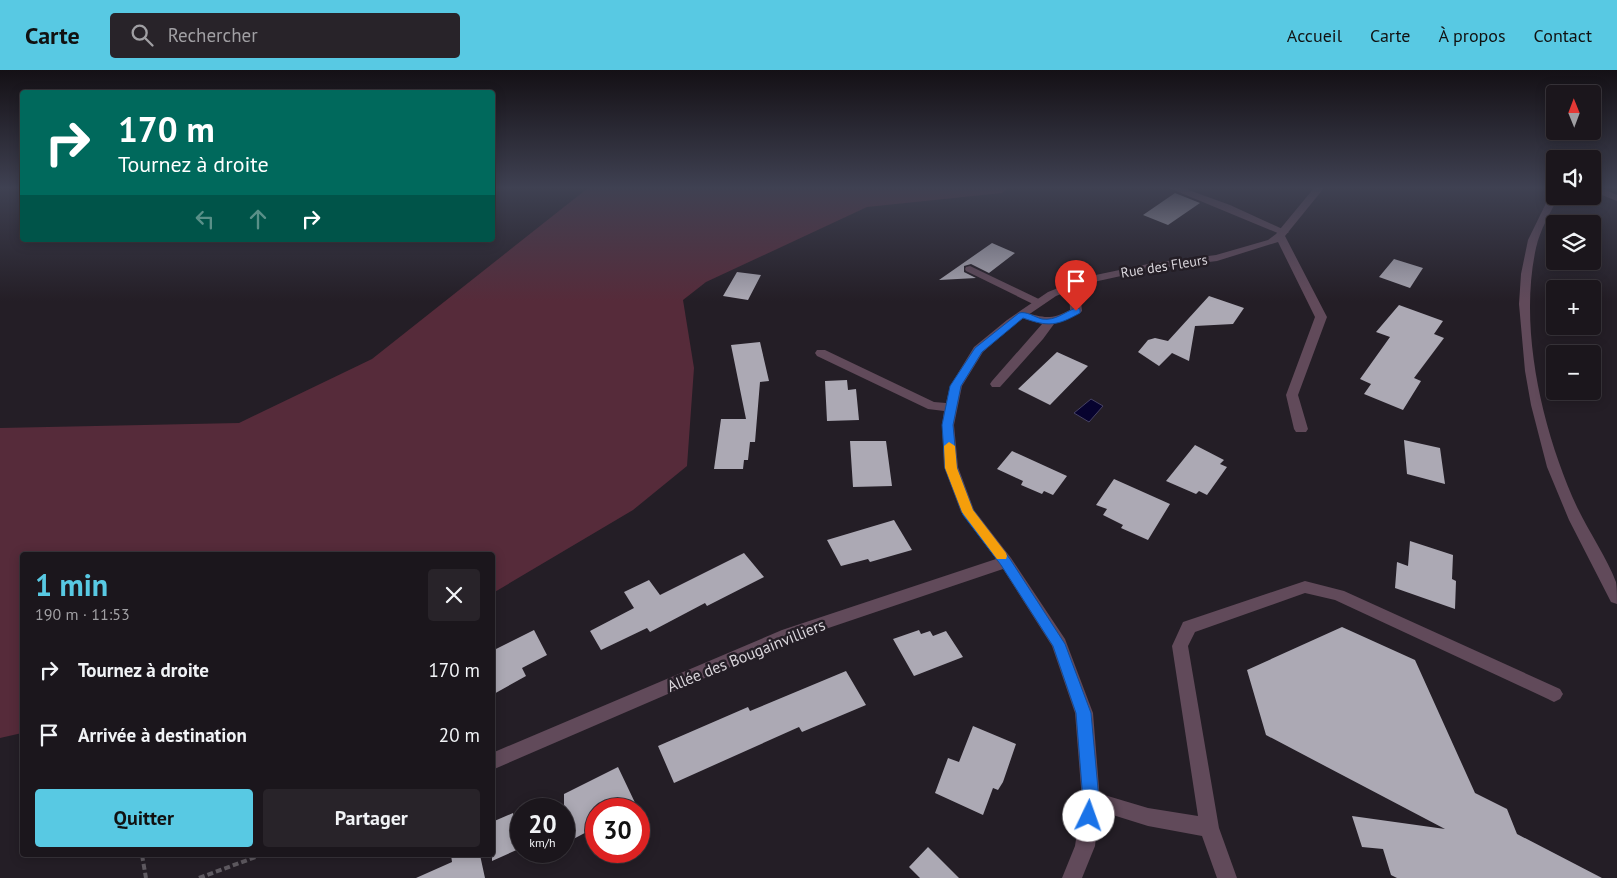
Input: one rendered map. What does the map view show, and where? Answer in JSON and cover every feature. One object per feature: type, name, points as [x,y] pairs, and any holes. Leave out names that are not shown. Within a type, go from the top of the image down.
[{"type":"street","points":[[1265,226],[1282,234],[1321,318],[1292,395],[1302,429]]},
{"type":"street","name":"Rue des Fleurs","points":[[1072,878],[1085,846],[1091,800],[1084,713],[1059,644],[1006,562],[968,512],[951,468],[948,425],[956,386],[978,350],[1022,314],[1052,294],[1086,280],[1153,266],[1217,258],[1272,242],[1289,226]]},
{"type":"street","points":[[1541,226],[1531,246],[1526,278],[1524,311],[1534,394],[1563,492],[1617,598]]},
{"type":"street","points":[[970,269],[1039,303]]},
{"type":"street","points":[[1022,314],[1042,322],[1050,322],[1057,321],[1076,311],[1074,285]]},
{"type":"street","points":[[996,384],[1039,337],[1050,322]]},
{"type":"street","points":[[821,353],[932,406],[951,408]]},
{"type":"street","name":"Allée des Bougainvilliers","points":[[495,761],[788,635],[1006,562]]},
{"type":"street","points":[[1227,878],[1210,828],[1180,646],[1189,628],[1212,618],[1305,588],[1338,595],[1554,694]]},
{"type":"street","points":[[1091,800],[1148,817],[1210,828]]},
{"type":"path","points":[[142,857],[146,878]]},
{"type":"path","points":[[199,878],[256,857]]},
{"type":"shaded area","points":[[540,226],[827,226],[706,282],[683,300],[694,368],[687,466],[633,510],[495,592],[495,552],[20,552],[20,733],[0,738],[0,428],[239,423],[372,359]]},
{"type":"shaded area","points":[[1091,399],[1103,406],[1089,422],[1074,413]]},
{"type":"building","points":[[992,243],[1015,253],[989,273],[971,264],[964,266],[964,272],[976,278],[939,280]]},
{"type":"building","points":[[1394,259],[1423,268],[1410,288],[1379,277]]},
{"type":"building","points":[[737,272],[761,275],[748,300],[723,296]]},
{"type":"building","points":[[1209,296],[1244,308],[1233,324],[1195,326],[1189,361],[1172,353],[1159,366],[1138,352],[1148,340],[1155,338],[1168,341]]},
{"type":"building","points":[[1399,305],[1443,321],[1434,334],[1444,338],[1414,378],[1421,381],[1403,410],[1364,394],[1371,384],[1360,379],[1390,337],[1376,332]]},
{"type":"building","points":[[760,342],[769,381],[760,382],[755,442],[750,442],[748,460],[744,460],[743,469],[714,469],[721,419],[746,419],[731,345]]},
{"type":"building","points":[[1057,352],[1088,366],[1050,405],[1018,389]]},
{"type":"building","points":[[847,380],[848,390],[856,389],[859,420],[827,421],[825,381]]},
{"type":"building","points":[[1404,440],[1440,448],[1445,484],[1407,474]]},
{"type":"building","points":[[850,441],[886,441],[892,486],[853,487]]},
{"type":"building","points":[[1195,445],[1224,460],[1220,464],[1227,467],[1207,495],[1199,491],[1196,494],[1166,481]]},
{"type":"building","points":[[1012,451],[1067,476],[1053,495],[1044,491],[1042,494],[1021,485],[1023,481],[997,469]]},
{"type":"building","points":[[1114,479],[1170,504],[1148,540],[1121,528],[1123,525],[1103,515],[1107,509],[1096,505]]},
{"type":"building","points":[[894,520],[912,550],[870,562],[868,559],[841,566],[827,540]]},
{"type":"building","points":[[1410,541],[1453,555],[1452,579],[1456,581],[1455,609],[1395,588],[1397,562],[1408,566]]},
{"type":"building","points":[[744,553],[764,577],[707,606],[705,603],[650,632],[647,628],[601,650],[590,631],[634,608],[624,592],[649,580],[660,595]]},
{"type":"building","points":[[1342,627],[1415,660],[1475,793],[1507,809],[1517,834],[1602,878],[1397,878],[1391,875],[1383,849],[1362,847],[1352,816],[1445,829],[1266,735],[1247,670]]},
{"type":"building","points":[[534,630],[547,655],[522,668],[526,676],[495,693],[495,650]]},
{"type":"building","points":[[919,630],[921,634],[930,631],[933,636],[946,631],[963,657],[914,676],[893,639]]},
{"type":"building","points":[[846,671],[866,705],[802,732],[799,727],[674,783],[658,746],[748,707],[750,711]]},
{"type":"building","points":[[973,726],[1016,744],[1003,782],[998,790],[993,788],[983,815],[935,793],[948,758],[959,762]]},
{"type":"building","points":[[618,767],[633,798],[585,798],[585,833],[575,838],[575,798],[564,798],[564,794]]},
{"type":"building","points":[[510,814],[510,853],[492,861],[492,857],[495,857],[495,821]]},
{"type":"building","points":[[928,847],[959,878],[920,878],[909,867]]},
{"type":"building","points":[[451,857],[480,857],[485,878],[416,878],[452,862]]},
{"type":"slow traffic","points":[[949,446],[951,468],[968,512],[1001,556]]},
{"type":"route","points":[[1076,311],[1057,321],[1042,322],[1022,314],[978,350],[956,386],[948,425],[951,468],[968,512],[1006,562],[1059,644],[1084,713],[1091,800],[1089,816]]}]
